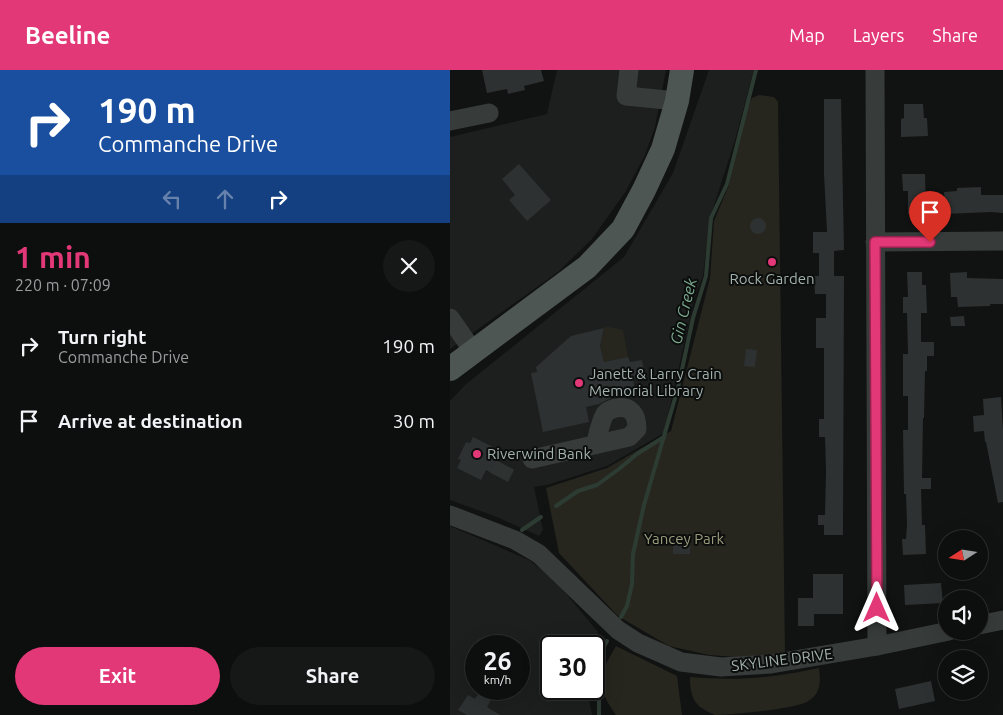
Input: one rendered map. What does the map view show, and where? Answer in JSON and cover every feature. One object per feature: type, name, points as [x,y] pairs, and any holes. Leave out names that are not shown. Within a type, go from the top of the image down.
[{"type":"main road","points":[[450,369],[587,266],[623,229],[663,149],[676,102],[682,70]]},
{"type":"street","points":[[629,70],[626,96],[676,102]]},
{"type":"street","points":[[875,70],[877,646]]},
{"type":"street","points":[[450,121],[489,113]]},
{"type":"street","points":[[875,242],[1003,241]]},
{"type":"street","points":[[450,318],[473,351]]},
{"type":"street","points":[[532,459],[595,445]]},
{"type":"street","name":"SKYLINE DRIVE","points":[[450,515],[515,540],[539,554],[618,630],[638,644],[681,662],[721,667],[771,664],[938,633]]},
{"type":"street","points":[[988,623],[1003,620]]},
{"type":"shaded area","points":[[557,70],[666,70],[655,127],[645,155],[626,191],[592,239],[558,272],[450,349],[450,137],[547,114]]},
{"type":"shaded area","points":[[709,70],[754,70],[735,140],[710,218],[703,276],[695,296],[664,433],[607,466],[547,485],[534,487],[543,530],[539,536],[497,517],[450,500],[450,401],[465,385],[624,257],[673,173]]},
{"type":"shaded area","points":[[450,526],[529,560],[553,578],[598,632],[597,635],[540,635],[540,700],[589,700],[592,715],[450,715]]},
{"type":"green space","name":"Yancey Park","points":[[759,95],[774,97],[778,102],[785,654],[737,657],[709,655],[669,646],[616,614],[559,553],[546,488],[607,468],[671,431],[710,278],[714,221],[729,185],[748,105],[752,98]]},
{"type":"green space","points":[[605,326],[623,330],[628,357],[604,362],[600,346]]},
{"type":"green space","points":[[616,646],[677,676],[682,715],[616,715],[605,697],[605,665]]},
{"type":"green space","points":[[819,668],[818,691],[813,697],[800,705],[776,709],[716,715],[709,713],[699,706],[694,700],[691,689],[690,677],[755,678]]},
{"type":"building","points":[[482,70],[541,70],[544,81],[524,86],[525,90],[508,94],[507,89],[487,93]]},
{"type":"building","points":[[824,99],[841,99],[844,250],[834,251],[834,276],[844,276],[843,535],[824,535],[824,525],[818,525],[818,515],[825,515],[826,472],[825,437],[819,437],[819,419],[824,419],[824,348],[816,348],[816,318],[826,318],[826,294],[815,294],[814,276],[819,276],[819,253],[813,253],[813,232],[827,232],[824,174]]},
{"type":"building","points":[[904,104],[923,104],[924,118],[927,118],[928,136],[901,137],[901,119],[904,118]]},
{"type":"building","points":[[519,164],[551,200],[527,221],[509,200],[515,195],[502,179]]},
{"type":"building","points":[[902,174],[925,174],[926,214],[908,214],[908,191],[903,191]]},
{"type":"building","points":[[981,187],[981,195],[1003,195],[1003,213],[945,214],[944,192],[957,191],[957,188]]},
{"type":"building","points":[[758,218],[764,220],[766,226],[764,232],[758,234],[752,232],[750,226],[752,220]]},
{"type":"building","points":[[907,272],[922,272],[922,285],[926,285],[927,313],[921,313],[921,342],[934,342],[934,356],[927,356],[923,418],[922,478],[931,478],[931,489],[921,489],[922,525],[925,525],[926,554],[903,555],[902,539],[906,539],[907,525],[906,494],[904,494],[903,430],[908,430],[908,396],[903,396],[903,354],[908,354],[907,313],[903,313],[903,297],[908,297]]},
{"type":"building","points":[[967,272],[967,278],[1003,279],[1003,304],[958,307],[957,297],[951,297],[950,273]]},
{"type":"building","points":[[964,316],[965,326],[951,326],[950,317]]},
{"type":"building","points":[[604,328],[600,346],[604,362],[628,357],[630,362],[642,360],[645,377],[633,379],[636,395],[613,397],[599,404],[586,407],[589,422],[543,432],[531,373],[537,372],[536,367],[571,336]]},
{"type":"building","points":[[746,349],[757,350],[755,367],[744,366]]},
{"type":"building","points":[[1001,397],[1003,502],[998,503],[984,431],[974,432],[973,416],[984,415],[983,399]]},
{"type":"building","name":"Riverwind Bank","points":[[473,437],[497,449],[492,458],[514,470],[508,482],[486,470],[481,480],[457,468],[461,460],[458,459],[466,442],[470,443]]},
{"type":"building","points":[[673,539],[690,539],[690,554],[673,554]]},
{"type":"building","points":[[813,574],[843,574],[843,614],[814,614],[814,626],[798,626],[798,598],[813,598]]},
{"type":"building","points":[[941,583],[942,590],[938,590],[938,603],[905,605],[904,585]]},
{"type":"building","points":[[931,681],[935,701],[899,709],[895,689]]},
{"type":"building","points":[[465,700],[491,700],[487,707],[500,715],[467,715],[458,710]]},
{"type":"waterway","name":"Gin Creek","points":[[621,617],[627,606],[632,584],[633,554],[644,505],[678,388],[693,318],[706,276],[711,218],[727,184],[756,70]]},
{"type":"waterway","points":[[556,506],[578,491],[597,485],[637,454],[664,437]]},
{"type":"waterway","points":[[522,530],[541,517]]},
{"type":"waterway","name":"Gin Creek","points":[[605,645],[607,641]]},
{"type":"waterway","name":"Gin Creek","points":[[599,700],[599,715]]},
{"type":"tunnel","points":[[499,477],[505,465]]},
{"type":"place","name":"Rock Garden","points":[[772,262]]},
{"type":"place","name":"Janett & Larry Crain Memorial Library","points":[[579,383]]},
{"type":"place","name":"Riverwind Bank","points":[[477,454]]},
{"type":"route","points":[[877,608],[875,242],[930,242]]}]
